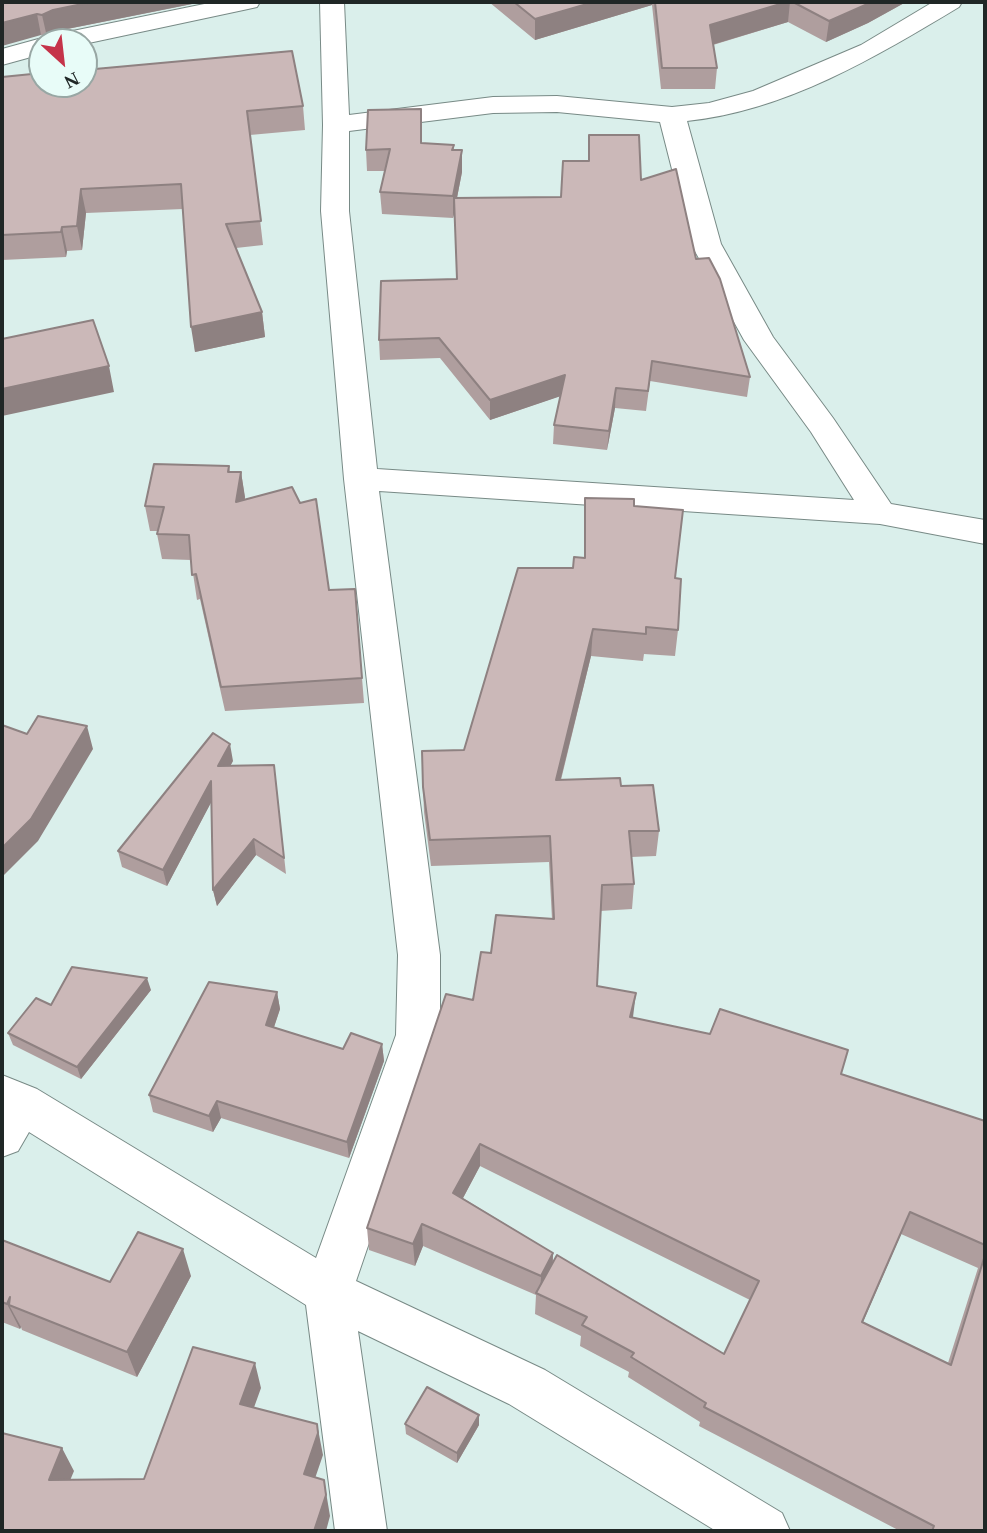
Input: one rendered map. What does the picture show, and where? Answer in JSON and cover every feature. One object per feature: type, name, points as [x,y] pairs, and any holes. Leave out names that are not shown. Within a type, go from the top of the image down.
[{"type":"street","points":[[98,34],[248,2]]},
{"type":"street","points":[[332,2],[336,125],[335,211],[361,479],[419,955],[418,1035],[328,1292],[361,1531]]},
{"type":"street","points":[[336,125],[493,105],[557,104],[672,115],[710,111],[762,97],[870,50],[950,2]]},
{"type":"street","points":[[2,57],[28,50]]},
{"type":"street","points":[[672,115],[706,244],[759,340],[822,425],[880,513]]},
{"type":"street","points":[[361,479],[880,513],[985,533]]},
{"type":"street","points":[[8,1111],[328,1292],[527,1387],[764,1531]]},
{"type":"building","points":[[2,2],[92,2],[2,23]]},
{"type":"building","points":[[514,2],[594,2],[535,19]]},
{"type":"building","points":[[655,2],[787,2],[710,25],[717,68],[662,68]]},
{"type":"building","points":[[793,2],[872,2],[829,21]]},
{"type":"building","points":[[292,51],[303,106],[247,111],[261,221],[226,224],[262,312],[191,327],[181,184],[81,189],[77,226],[62,227],[61,232],[2,235],[2,77],[28,74],[28,98],[98,98],[98,69]]},
{"type":"building","points":[[421,109],[421,143],[454,145],[452,150],[462,150],[453,196],[380,192],[390,149],[366,150],[368,110]]},
{"type":"building","points":[[589,135],[639,135],[641,180],[676,169],[696,259],[709,258],[720,279],[750,377],[652,361],[648,391],[616,388],[609,431],[554,425],[565,375],[490,400],[439,338],[379,340],[381,281],[457,279],[454,198],[561,197],[563,161],[589,161]]},
{"type":"building","points":[[93,320],[109,366],[2,389],[2,339]]},
{"type":"building","points":[[154,464],[229,466],[228,472],[241,472],[236,502],[292,487],[300,503],[316,499],[329,590],[355,589],[362,678],[221,687],[196,574],[192,575],[189,535],[157,534],[164,507],[145,506]]},
{"type":"building","points":[[585,498],[634,499],[634,506],[683,510],[675,578],[681,579],[678,630],[646,627],[646,634],[593,629],[556,780],[620,778],[621,786],[653,785],[659,831],[629,831],[634,884],[602,885],[597,986],[636,993],[630,1017],[710,1034],[720,1009],[848,1050],[841,1074],[985,1121],[985,1245],[910,1212],[862,1322],[951,1365],[985,1255],[985,1531],[932,1531],[934,1526],[704,1407],[706,1403],[631,1357],[634,1353],[582,1325],[587,1317],[536,1293],[557,1255],[724,1354],[759,1281],[480,1144],[453,1193],[553,1253],[541,1276],[422,1224],[413,1244],[367,1228],[446,994],[473,1000],[481,952],[491,953],[496,915],[554,919],[550,836],[430,840],[423,787],[422,751],[464,750],[518,568],[573,568],[574,557],[585,558]]},
{"type":"building","points":[[38,716],[87,726],[31,819],[2,848],[2,725],[27,734]]},
{"type":"building","points":[[213,733],[230,744],[218,766],[274,765],[284,858],[254,839],[213,890],[211,781],[163,870],[118,851]]},
{"type":"building","points":[[72,967],[147,978],[77,1067],[8,1033],[36,998],[51,1005]]},
{"type":"building","points":[[209,982],[277,992],[266,1025],[343,1049],[351,1033],[382,1044],[347,1142],[217,1101],[209,1116],[149,1095]]},
{"type":"building","points":[[138,1232],[183,1249],[127,1352],[9,1305],[10,1297],[7,1304],[2,1302],[2,1240],[110,1282]]},
{"type":"building","points":[[193,1347],[255,1363],[240,1404],[317,1424],[318,1433],[304,1474],[324,1480],[326,1495],[314,1531],[2,1531],[2,1433],[62,1448],[49,1480],[144,1479]]},
{"type":"building","points":[[427,1387],[479,1415],[457,1453],[405,1424]]}]
